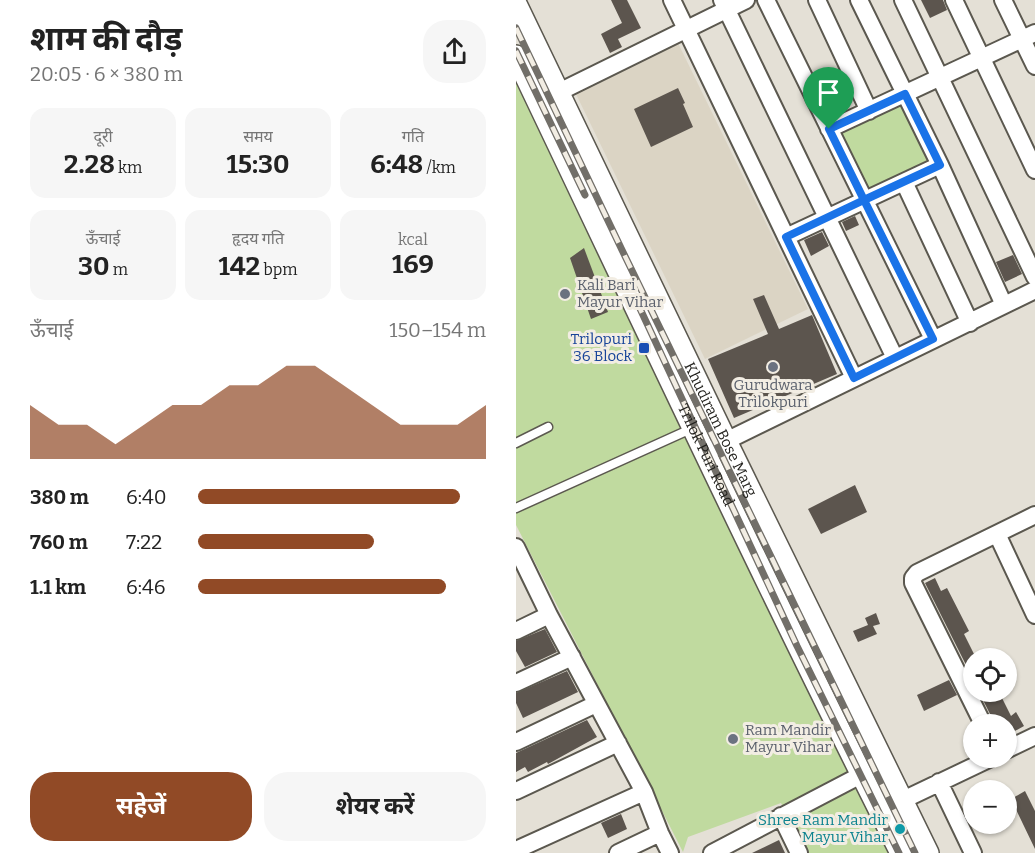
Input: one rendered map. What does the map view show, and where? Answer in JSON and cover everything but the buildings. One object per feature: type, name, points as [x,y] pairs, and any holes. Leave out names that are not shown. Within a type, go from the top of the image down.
[{"type":"street","points":[[672,0],[854,378]]},
{"type":"street","points":[[560,92],[686,30],[724,5],[746,0]]},
{"type":"street","points":[[766,0],[933,339]]},
{"type":"street","points":[[817,0],[870,111]]},
{"type":"street","points":[[859,0],[940,165],[1004,305]]},
{"type":"street","points":[[903,0],[1035,277]]},
{"type":"street","points":[[954,0],[1035,170]]},
{"type":"street","points":[[1004,0],[1029,36],[1035,66]]},
{"type":"street","name":"Khudiram Bose Marg","points":[[516,4],[726,441],[928,853]]},
{"type":"street","points":[[724,5],[896,358]]},
{"type":"street","points":[[829,129],[1029,36]]},
{"type":"street","name":"Trilok Puri Road","points":[[516,56],[705,453],[901,853]]},
{"type":"street","points":[[786,237],[940,165]]},
{"type":"street","points":[[904,182],[970,323]]},
{"type":"street","points":[[705,453],[1035,290]]},
{"type":"street","points":[[978,714],[913,583],[913,578],[917,573],[1034,517]]},
{"type":"street","points":[[997,534],[1035,615]]},
{"type":"street","points":[[516,547],[521,570],[549,615],[644,792],[670,853]]},
{"type":"street","points":[[516,631],[549,615]]},
{"type":"street","points":[[516,683],[572,657]]},
{"type":"street","points":[[516,742],[596,704]]},
{"type":"street","points":[[1017,746],[1034,740]]},
{"type":"street","points":[[516,791],[618,743]]},
{"type":"street","points":[[903,800],[969,768]]},
{"type":"street","points":[[712,853],[861,775]]},
{"type":"street","points":[[939,782],[973,853]]},
{"type":"street","points":[[516,850],[644,792]]},
{"type":"street","points":[[781,816],[799,853]]},
{"type":"street","points":[[618,853],[660,833]]},
{"type":"lane","points":[[516,443],[548,427]]},
{"type":"lane","points":[[516,508],[693,428]]},
{"type":"shaded area","points":[[677,41],[808,309],[705,359],[574,90]]},
{"type":"green space","points":[[516,64],[894,853],[806,853],[781,803],[688,837],[683,852],[516,525]]},
{"type":"green space","points":[[899,86],[935,163],[868,195],[831,119]]},
{"type":"railway","points":[[516,28],[915,853]]},
{"type":"railway","points":[[516,51],[585,195]]},
{"type":"railway","points":[[636,300],[797,646],[899,853]]},
{"type":"place","name":"Kali Bari Mayur Vihar","points":[[565,294]]},
{"type":"place","name":"Trilopuri 36 Block","points":[[644,348]]},
{"type":"place","name":"Gurudwara Trilokpuri","points":[[773,367]]},
{"type":"place","name":"Ram Mandir Mayur Vihar","points":[[733,739]]},
{"type":"place","name":"Shree Ram Mandir Mayur Vihar","points":[[900,829]]},
{"type":"route","points":[[829,129],[864,200],[786,237],[854,378],[933,339],[864,200],[940,165],[905,94],[829,129]]}]
